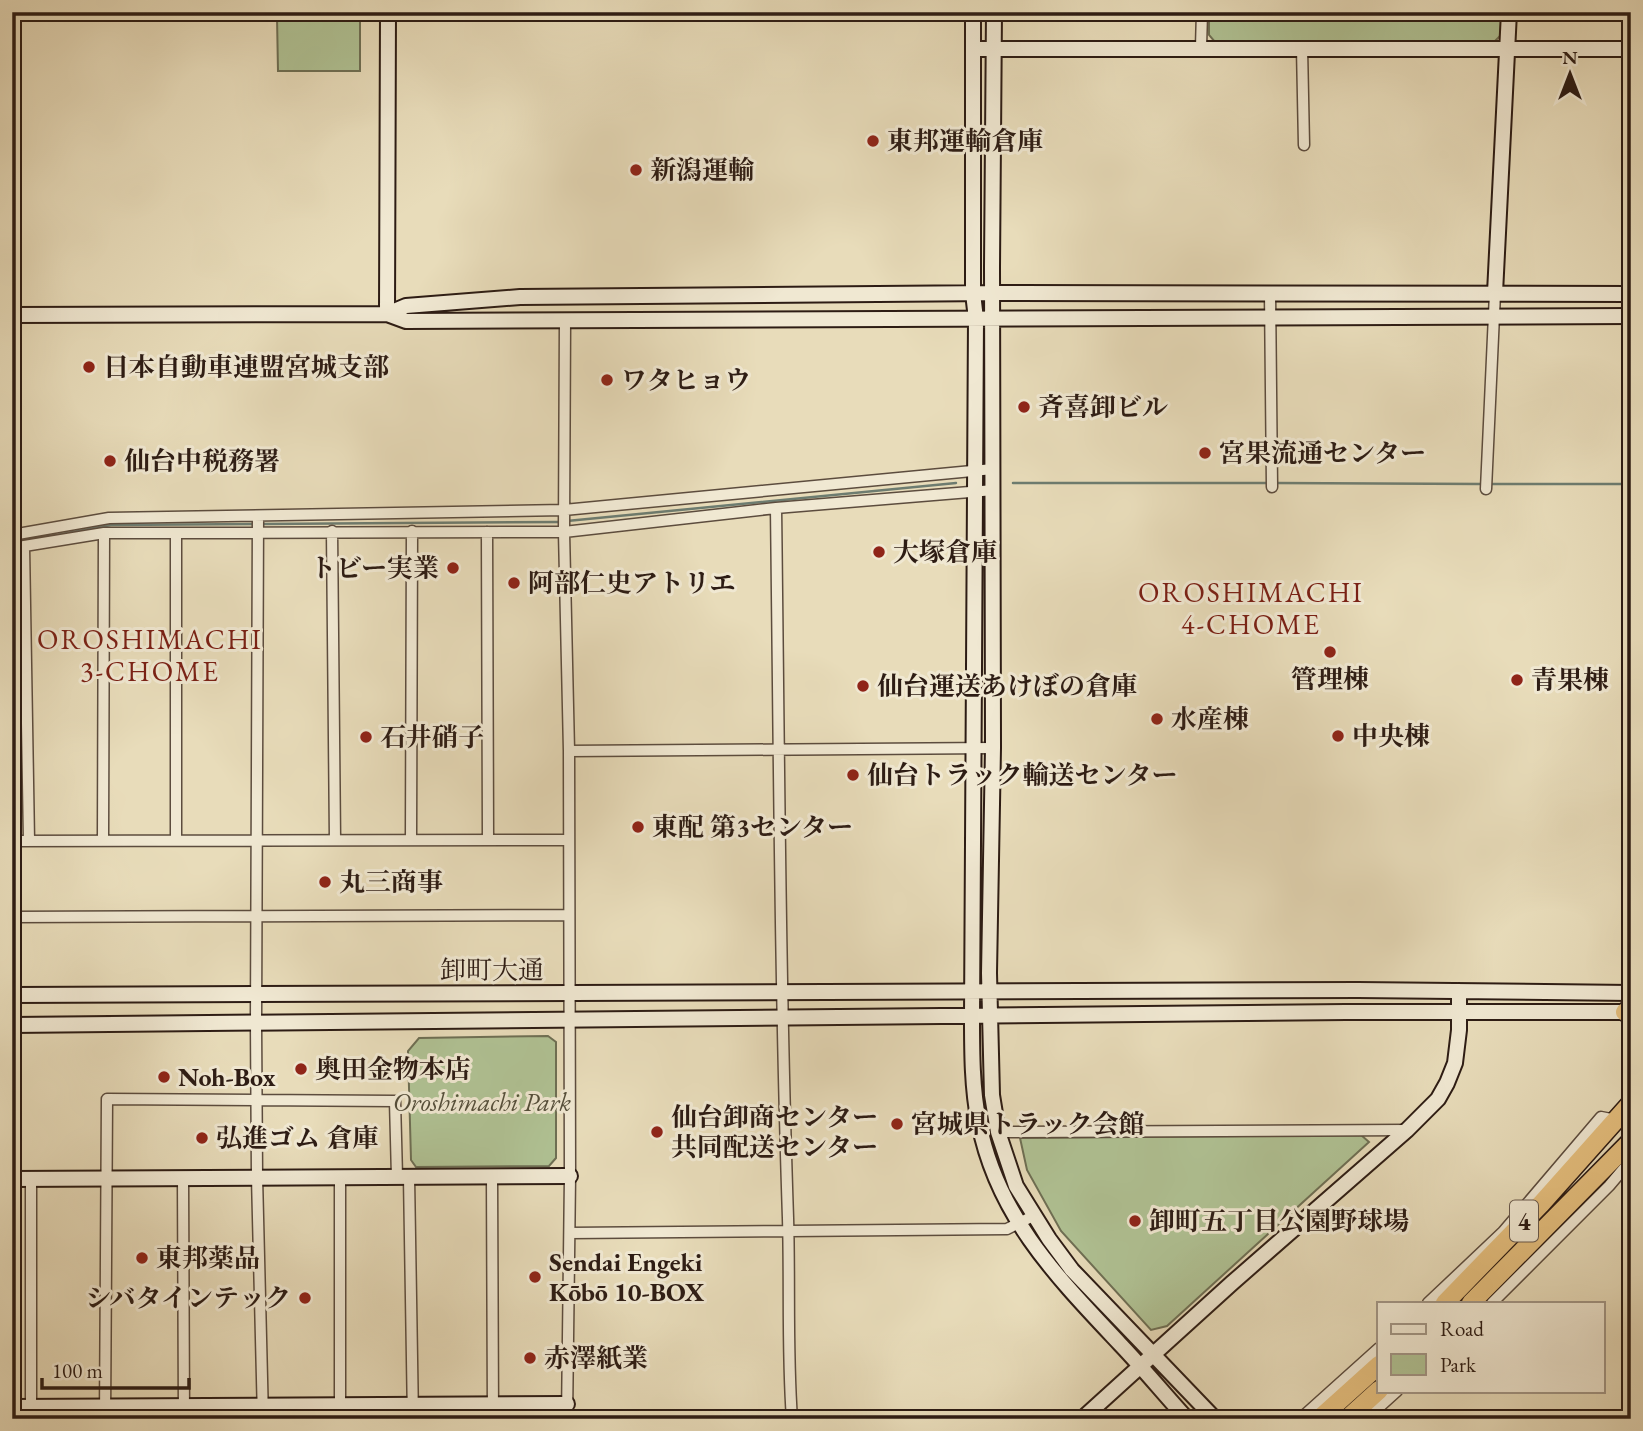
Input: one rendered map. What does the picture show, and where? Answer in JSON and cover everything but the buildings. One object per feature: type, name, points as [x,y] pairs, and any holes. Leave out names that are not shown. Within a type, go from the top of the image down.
[{"type":"highway","name":"4","points":[[1446,1302],[1541,1204],[1626,1105]]},
{"type":"highway","name":"4","points":[[1472,1302],[1631,1141]]},
{"type":"highway","points":[[1319,1419],[1377,1367]]},
{"type":"highway","points":[[1347,1419],[1377,1392]]},
{"type":"street","points":[[387,314],[388,12]]},
{"type":"street","points":[[973,12],[976,319],[972,1017],[975,1097],[979,1124],[1001,1191],[1018,1225],[1062,1283],[1187,1419]]},
{"type":"street","points":[[994,12],[993,748],[989,1017],[992,1095],[998,1132],[1016,1186],[1033,1216],[1072,1269],[1215,1419]]},
{"type":"street","points":[[1201,47],[1202,12]]},
{"type":"street","points":[[1486,484],[1509,12]]},
{"type":"street","points":[[1302,48],[1304,145]]},
{"type":"street","points":[[973,49],[1631,49]]},
{"type":"street","points":[[387,314],[405,306],[520,297],[974,293],[1631,294]]},
{"type":"street","points":[[1269,293],[1272,482]]},
{"type":"street","points":[[12,315],[387,314],[405,321],[1631,316]]},
{"type":"street","points":[[12,1407],[31,1413],[567,1412],[570,1176],[569,751],[564,529],[565,320]]},
{"type":"street","points":[[12,535],[109,518],[564,511],[993,469]]},
{"type":"street","points":[[12,548],[104,533],[487,532],[564,529],[994,490]]},
{"type":"street","points":[[776,508],[781,1018],[788,1232],[788,1364],[792,1419]]},
{"type":"street","points":[[258,516],[256,1023],[263,1412]]},
{"type":"street","points":[[332,531],[335,840]]},
{"type":"street","points":[[411,839],[412,531]]},
{"type":"street","points":[[487,532],[488,839]]},
{"type":"street","points":[[103,840],[104,533]]},
{"type":"street","points":[[176,534],[176,840]]},
{"type":"street","points":[[24,546],[29,841]]},
{"type":"street","points":[[569,751],[993,748]]},
{"type":"street","points":[[12,841],[569,840]]},
{"type":"street","points":[[12,917],[569,915]]},
{"type":"street","points":[[1082,1419],[1407,1130],[1437,1099],[1455,1063],[1459,991]]},
{"type":"street","name":"卸町大通","points":[[12,995],[1459,991],[1631,993]]},
{"type":"street","points":[[12,1025],[1333,1012],[1629,1012]]},
{"type":"street","points":[[105,1413],[107,1099],[395,1101],[403,1177],[413,1412]]},
{"type":"street","points":[[1429,1302],[1503,1232],[1601,1118],[1626,1105]]},
{"type":"street","points":[[998,1132],[1407,1130]]},
{"type":"street","points":[[1493,1302],[1609,1186],[1631,1160]]},
{"type":"street","points":[[492,1176],[493,1411]]},
{"type":"street","points":[[12,1179],[570,1176]]},
{"type":"street","points":[[183,1177],[184,1413]]},
{"type":"street","points":[[340,1177],[340,1412]]},
{"type":"street","points":[[31,1179],[31,1413]]},
{"type":"street","points":[[570,1233],[1007,1229],[1033,1216]]},
{"type":"street","points":[[1300,1419],[1377,1350]]},
{"type":"street","points":[[1366,1419],[1396,1392]]},
{"type":"green space","points":[[1209,12],[1502,12],[1500,36],[1493,43],[1215,42],[1209,35]]},
{"type":"green space","points":[[277,17],[360,17],[360,71],[278,71]]},
{"type":"green space","name":"Oroshimachi Park","points":[[548,1036],[556,1042],[556,1158],[549,1166],[416,1167],[411,1160],[408,1051],[419,1038]]},
{"type":"green space","points":[[1361,1135],[1369,1142],[1167,1326],[1151,1330],[1061,1231],[1027,1170],[1020,1138]]},
{"type":"waterway","points":[[567,521],[956,483]]},
{"type":"waterway","points":[[1013,483],[1269,483]]},
{"type":"waterway","points":[[1275,483],[1482,484]]},
{"type":"waterway","points":[[1489,484],[1631,484]]},
{"type":"waterway","points":[[262,524],[560,522]]},
{"type":"waterway","points":[[12,543],[111,525],[256,524]]},
{"type":"place","name":"東邦運輸倉庫","points":[[873,141]]},
{"type":"place","name":"新潟運輸","points":[[636,170]]},
{"type":"place","name":"日本自動車連盟宮城支部","points":[[89,367]]},
{"type":"place","name":"ワタヒョウ","points":[[607,380]]},
{"type":"place","name":"斉喜卸ビル","points":[[1024,407]]},
{"type":"place","name":"宮果流通センター","points":[[1205,453]]},
{"type":"place","name":"仙台中税務署","points":[[110,461]]},
{"type":"place","name":"大塚倉庫","points":[[879,552]]},
{"type":"place","name":"トビー実業","points":[[453,568]]},
{"type":"place","name":"阿部仁史アトリエ","points":[[514,583]]},
{"type":"place","name":"管理棟","points":[[1330,652]]},
{"type":"place","name":"青果棟","points":[[1517,680]]},
{"type":"place","name":"仙台運送あけぼの倉庫","points":[[863,686]]},
{"type":"place","name":"水産棟","points":[[1157,719]]},
{"type":"place","name":"中央棟","points":[[1338,736]]},
{"type":"place","name":"石井硝子","points":[[366,737]]},
{"type":"place","name":"仙台トラック輸送センター","points":[[853,775]]},
{"type":"place","name":"東配 第3センター","points":[[638,827]]},
{"type":"place","name":"丸三商事","points":[[325,882]]},
{"type":"place","name":"奥田金物本店","points":[[301,1069]]},
{"type":"place","name":"Noh-Box","points":[[164,1077]]},
{"type":"place","name":"宮城県トラック会館","points":[[897,1124]]},
{"type":"place","name":"仙台卸商センター 共同配送センター","points":[[657,1132]]},
{"type":"place","name":"弘進ゴム 倉庫","points":[[202,1138]]},
{"type":"place","name":"卸町五丁目公園野球場","points":[[1135,1221]]},
{"type":"place","name":"東邦薬品","points":[[142,1258]]},
{"type":"place","name":"Sendai Engeki Kōbō 10-BOX","points":[[535,1277]]},
{"type":"place","name":"シバタインテック","points":[[305,1298]]},
{"type":"place","name":"赤澤紙業","points":[[530,1358]]},
{"type":"district","name":"OROSHIMACHI 4-CHOME","points":[[1251,608]]},
{"type":"district","name":"OROSHIMACHI 3-CHOME","points":[[150,655]]}]
